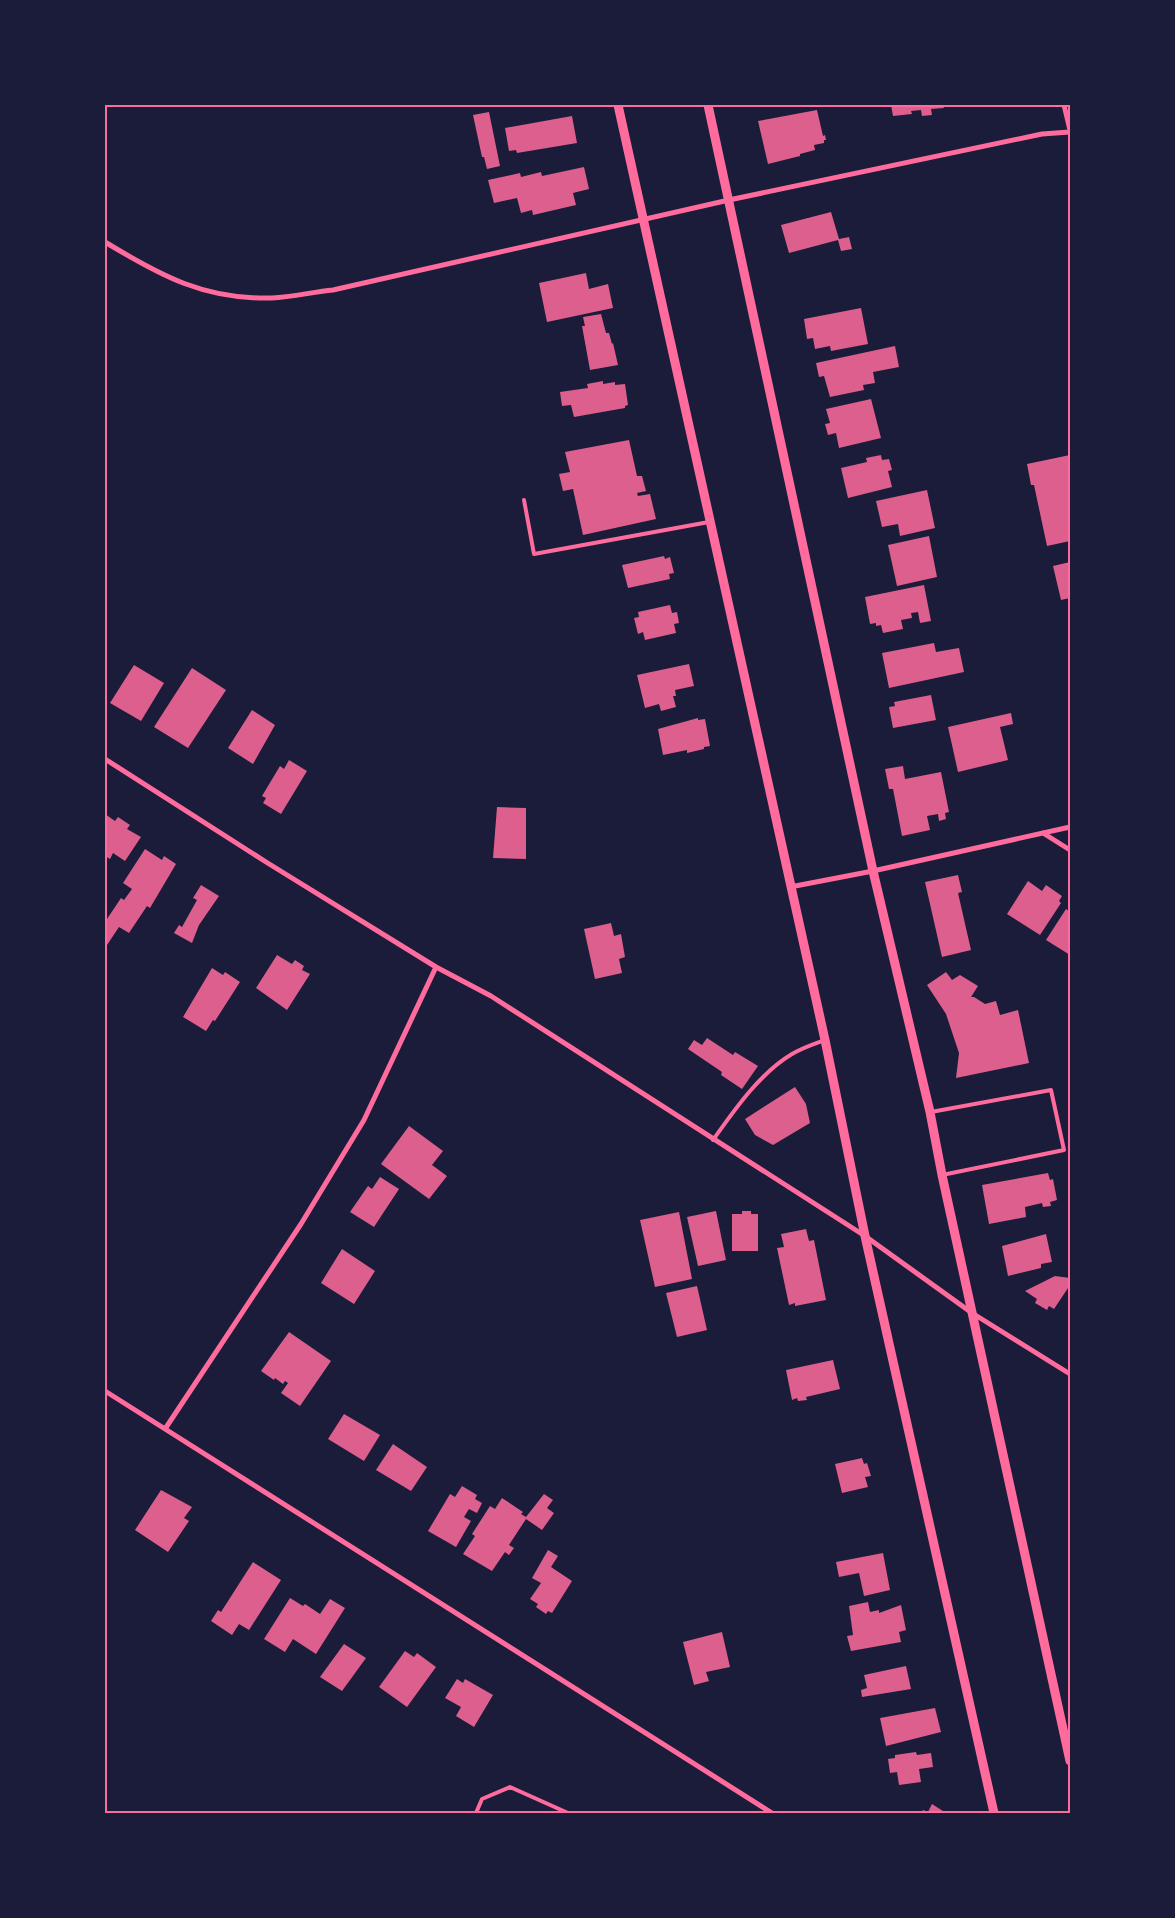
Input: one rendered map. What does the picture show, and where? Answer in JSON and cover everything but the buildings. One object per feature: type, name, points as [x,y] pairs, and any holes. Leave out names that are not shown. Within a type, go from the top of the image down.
[{"type":"street","points":[[618,105],[825,1040],[865,1236],[994,1813]]},
{"type":"street","points":[[708,105],[873,871],[930,1112],[942,1175],[1070,1761]]},
{"type":"street","points":[[105,242],[160,274],[194,288],[229,296],[273,298],[333,290],[729,200],[1042,134],[1070,131],[1064,105]]},
{"type":"street","points":[[105,759],[266,862],[436,967],[491,996],[865,1236],[972,1313],[1070,1374]]},
{"type":"street","points":[[790,888],[1070,827]]},
{"type":"street","points":[[1043,833],[1070,850]]},
{"type":"street","points":[[165,1429],[301,1224],[364,1120],[436,967]]},
{"type":"street","points":[[105,1391],[772,1813]]},
{"type":"lane","points":[[524,500],[534,554],[709,522]]},
{"type":"lane","points":[[713,1140],[728,1118],[766,1074],[793,1054],[825,1040]]},
{"type":"lane","points":[[930,1112],[1052,1090],[1064,1150],[942,1175]]},
{"type":"lane","points":[[476,1813],[482,1798],[510,1788],[568,1813]]}]
